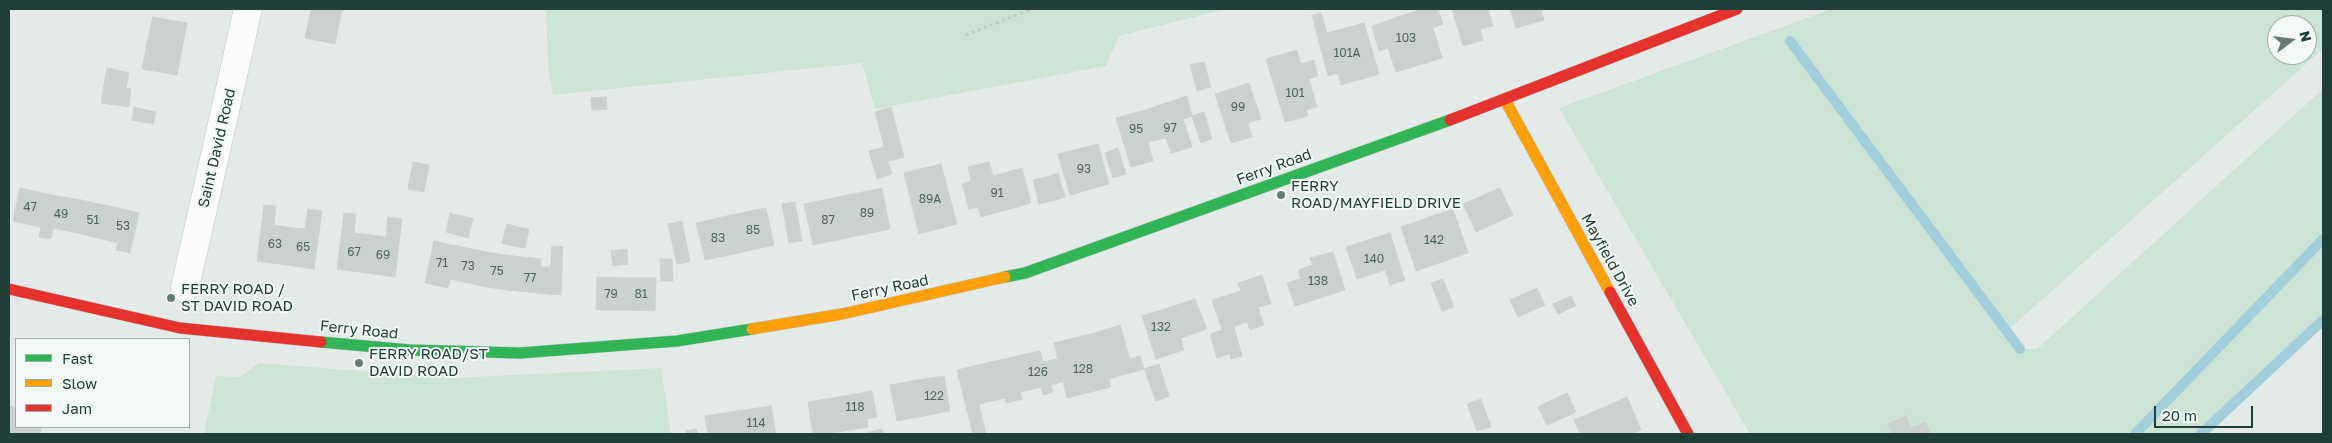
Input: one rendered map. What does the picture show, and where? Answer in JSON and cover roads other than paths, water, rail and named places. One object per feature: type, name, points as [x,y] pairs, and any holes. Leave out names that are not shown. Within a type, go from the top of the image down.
[{"type":"street","name":"Saint David Road","points":[[185,288],[248,9]]},
{"type":"street","name":"Ferry Road","points":[[9,289],[180,328],[410,350],[520,354],[677,341],[842,314],[1025,273],[1505,100],[1737,9]]},
{"type":"street","name":"Mayfield Drive","points":[[1505,100],[1688,434]]},
{"type":"waterway","points":[[1790,41],[2020,349]]},
{"type":"waterway","points":[[2135,434],[2323,239]]},
{"type":"waterway","points":[[2201,434],[2323,320]]},
{"type":"place","name":"FERRY ROAD/MAYFIELD DRIVE","points":[[1281,195]]},
{"type":"place","name":"FERRY ROAD / ST DAVID ROAD","points":[[171,298]]},
{"type":"place","name":"FERRY ROAD/ST DAVID ROAD","points":[[359,363]]}]
